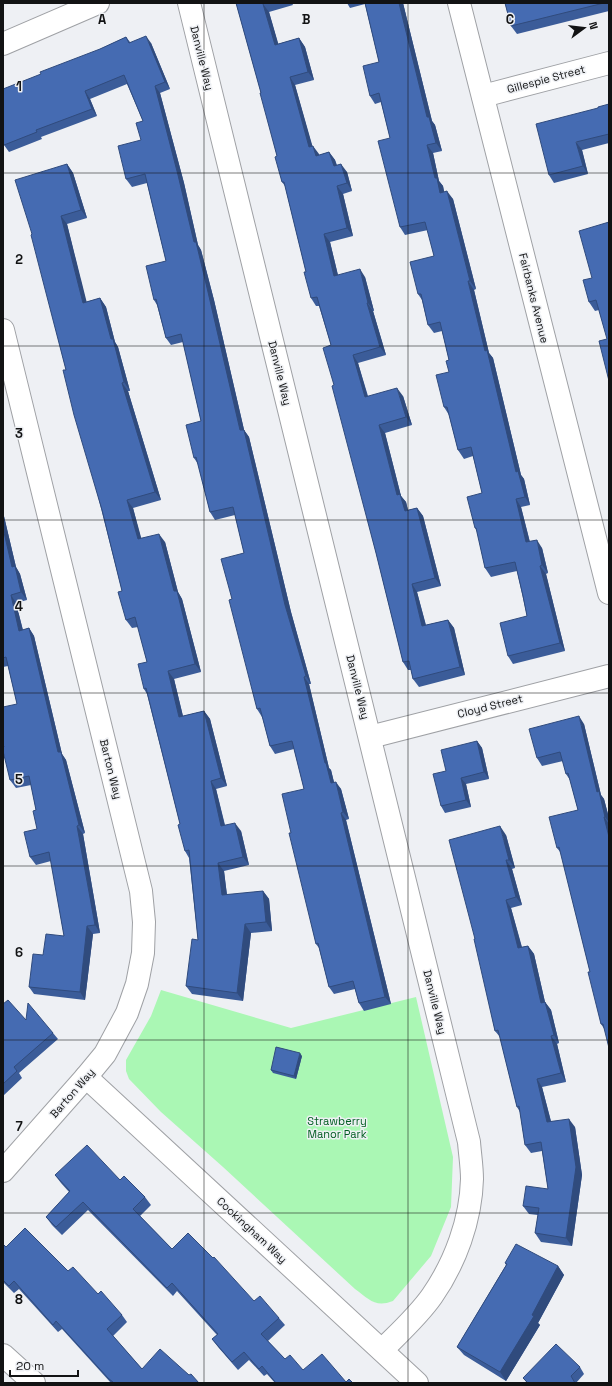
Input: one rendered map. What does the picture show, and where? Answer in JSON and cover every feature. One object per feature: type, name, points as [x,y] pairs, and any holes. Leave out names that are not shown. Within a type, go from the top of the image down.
[{"type":"street","points":[[3,44],[98,3]]},
{"type":"street","name":"Danville Way","points":[[189,3],[469,1142],[472,1178],[471,1196],[464,1231],[451,1265],[432,1296],[421,1310],[382,1350]]},
{"type":"street","name":"Fairbanks Avenue","points":[[459,3],[609,593]]},
{"type":"street","name":"Gillespie Street","points":[[483,96],[609,63]]},
{"type":"street","name":"Barton Way","points":[[3,330],[141,891],[144,922],[143,953],[137,984],[127,1013],[105,1054],[3,1171]]},
{"type":"street","name":"Cloyd Street","points":[[370,737],[609,676]]},
{"type":"street","name":"Cookingham Way","points":[[86,1077],[417,1383]]},
{"type":"street","points":[[3,1355],[34,1383]]},
{"type":"green space","name":"Strawberry Manor Park","points":[[161,990],[291,1028],[416,997],[453,1157],[451,1207],[431,1256],[393,1301],[387,1303],[377,1303],[368,1299],[355,1289],[161,1112],[129,1079],[126,1071],[126,1060],[151,1016]]},
{"type":"building","points":[[236,3],[265,3],[263,4],[275,45],[299,38],[308,72],[290,77],[309,147],[313,146],[316,156],[329,152],[334,166],[341,164],[347,183],[337,186],[347,228],[324,234],[334,276],[360,269],[367,303],[380,347],[353,355],[365,397],[397,388],[406,417],[379,425],[397,495],[400,494],[405,511],[417,508],[435,578],[412,584],[422,626],[448,620],[460,667],[413,679],[409,661],[403,662],[332,386],[334,385],[323,348],[331,345],[317,297],[311,298],[284,182],[282,182],[275,157],[277,156]]},
{"type":"building","points":[[365,3],[399,3],[427,117],[429,117],[436,143],[427,145],[435,178],[437,178],[440,193],[447,191],[470,281],[468,281],[485,351],[487,350],[516,472],[518,471],[525,497],[516,499],[526,542],[537,540],[542,565],[540,566],[560,643],[508,656],[500,623],[527,616],[523,596],[515,562],[485,568],[467,497],[482,493],[471,447],[458,450],[447,407],[444,407],[436,375],[449,372],[446,361],[449,360],[440,322],[428,325],[421,294],[418,294],[410,262],[434,256],[425,222],[400,227],[378,141],[390,138],[379,93],[370,96],[363,66],[379,62]]},
{"type":"building","points":[[505,3],[604,3],[511,26]]},
{"type":"building","points":[[146,36],[165,82],[155,86],[194,242],[196,242],[240,430],[244,430],[285,605],[306,676],[304,677],[325,763],[331,783],[336,782],[343,812],[341,813],[385,997],[359,1003],[353,981],[329,987],[318,943],[316,944],[289,833],[291,833],[282,794],[304,789],[292,741],[270,746],[260,708],[257,709],[229,600],[232,599],[221,559],[244,553],[233,507],[210,512],[186,425],[201,421],[181,334],[166,338],[156,299],[154,300],[146,266],[166,261],[145,174],[126,179],[118,146],[141,140],[136,123],[143,121],[124,75],[85,91],[92,109],[36,130],[37,132],[4,145],[3,143],[3,89],[41,74],[40,72],[100,49],[126,37],[129,43]]},
{"type":"building","points":[[609,104],[609,134],[576,142],[583,166],[549,175],[536,124]]},
{"type":"building","points":[[67,164],[81,210],[61,216],[83,303],[100,298],[111,339],[113,339],[124,382],[122,383],[155,492],[127,500],[138,539],[159,534],[174,591],[177,591],[195,664],[168,671],[179,717],[204,711],[221,778],[211,781],[221,826],[235,823],[243,857],[218,863],[222,895],[263,891],[266,922],[245,924],[237,993],[186,986],[192,939],[198,940],[189,850],[185,851],[178,825],[180,824],[146,688],[144,689],[138,664],[147,662],[135,617],[126,620],[118,592],[122,591],[102,510],[74,415],[63,370],[66,370],[31,235],[32,234],[15,180]]},
{"type":"building","points":[[609,222],[609,381],[599,341],[607,339],[596,300],[589,302],[583,280],[592,278],[579,231]]},
{"type":"building","points":[[3,528],[12,567],[15,566],[21,592],[11,595],[19,631],[29,628],[58,752],[61,752],[79,825],[77,826],[95,925],[87,926],[80,992],[29,987],[33,954],[43,955],[46,934],[64,936],[49,852],[30,857],[24,832],[37,829],[33,811],[36,810],[29,776],[10,780],[3,751],[3,707],[17,704],[6,657],[3,658]]},
{"type":"building","points":[[579,716],[597,792],[599,791],[609,837],[609,1048],[603,1024],[601,1024],[588,972],[590,972],[559,847],[557,848],[549,817],[578,810],[568,773],[566,774],[560,752],[537,758],[529,729]]},
{"type":"building","points":[[477,741],[484,772],[461,778],[466,800],[441,806],[433,774],[446,771],[441,750]]},
{"type":"building","points":[[500,826],[509,860],[506,860],[516,897],[506,900],[518,948],[528,946],[541,1003],[545,1002],[554,1035],[551,1036],[561,1073],[537,1079],[547,1122],[569,1119],[576,1167],[566,1238],[535,1233],[539,1208],[523,1206],[526,1186],[548,1189],[541,1142],[525,1145],[519,1106],[517,1107],[498,1030],[495,1031],[475,939],[449,840]]},
{"type":"building","points":[[8,1000],[26,1020],[28,1003],[53,1033],[14,1067],[17,1071],[3,1084],[3,1004]]},
{"type":"building","points":[[276,1047],[300,1053],[294,1076],[271,1070]]},
{"type":"building","points":[[87,1145],[120,1180],[124,1176],[145,1197],[133,1209],[172,1249],[188,1233],[213,1258],[214,1257],[254,1301],[260,1296],[279,1318],[261,1334],[285,1359],[290,1355],[303,1370],[322,1354],[346,1382],[349,1379],[353,1383],[276,1383],[262,1366],[259,1369],[244,1352],[232,1362],[212,1339],[218,1334],[172,1283],[167,1288],[83,1202],[56,1227],[46,1217],[70,1191],[55,1175]]},
{"type":"building","points":[[25,1228],[68,1271],[73,1267],[98,1294],[101,1291],[122,1315],[107,1329],[142,1369],[160,1349],[189,1375],[191,1374],[199,1383],[114,1383],[108,1378],[56,1321],[53,1325],[14,1281],[9,1286],[3,1280],[3,1244],[6,1247]]},
{"type":"building","points":[[516,1244],[558,1266],[532,1315],[534,1316],[500,1372],[457,1347],[507,1264],[505,1263]]},
{"type":"building","points":[[556,1344],[580,1367],[571,1376],[575,1383],[528,1383],[523,1378]]}]
